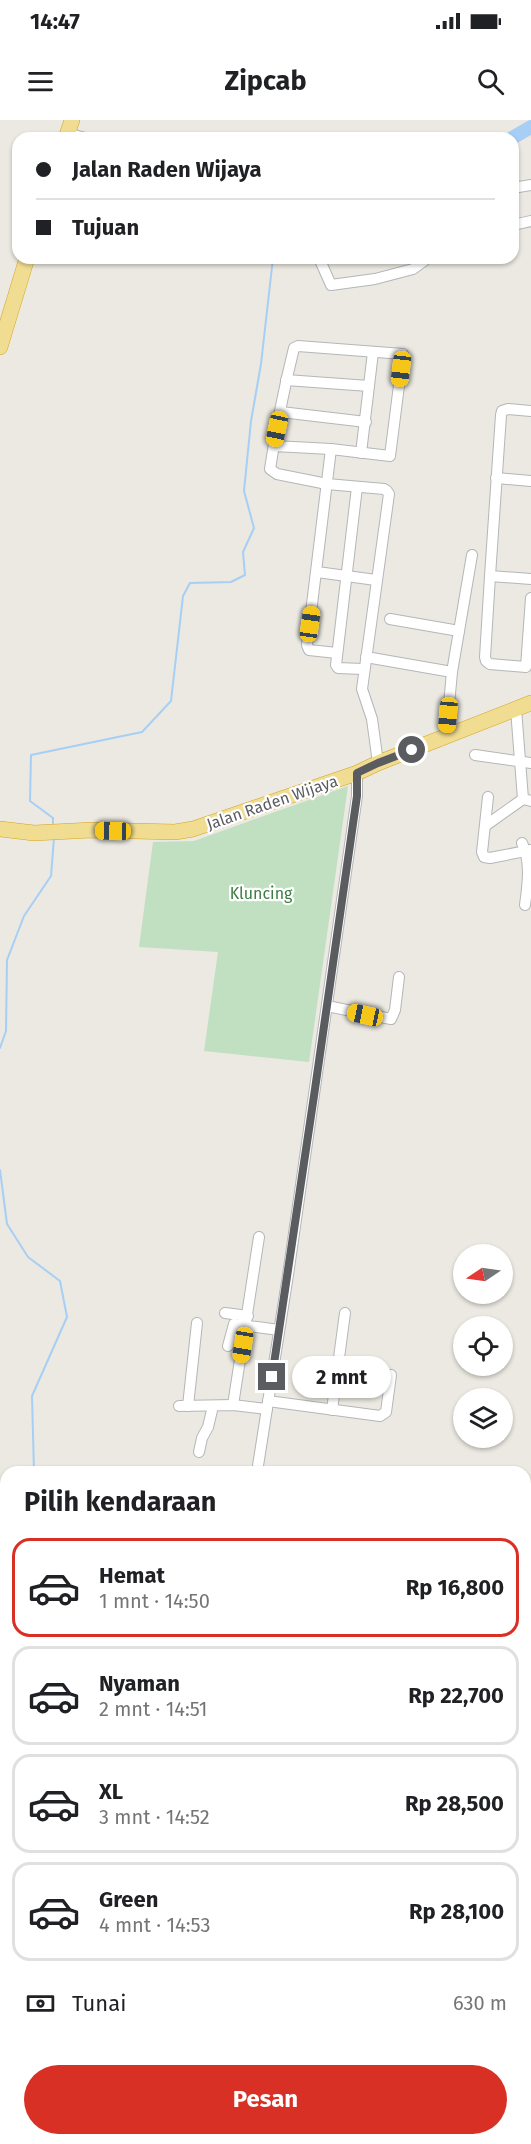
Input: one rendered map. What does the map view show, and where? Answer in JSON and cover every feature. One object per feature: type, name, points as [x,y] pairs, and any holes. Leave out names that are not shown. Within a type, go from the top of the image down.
[{"type":"highway","points":[[0,347],[25,264]]},
{"type":"highway","name":"Jalan Raden Wijaya","points":[[0,829],[50,833],[193,830],[357,773],[531,703]]},
{"type":"street","points":[[322,264],[331,285],[375,279],[410,264]]},
{"type":"street","points":[[274,446],[332,449],[390,456],[403,354],[296,347],[286,380],[281,412],[274,446],[270,469],[273,472],[327,484],[384,489],[389,494],[362,689],[372,719],[378,763]]},
{"type":"street","points":[[361,453],[373,352]]},
{"type":"street","points":[[286,380],[369,386]]},
{"type":"street","points":[[531,411],[508,409],[502,411],[486,662],[529,668],[531,598]]},
{"type":"street","points":[[281,412],[366,422]]},
{"type":"street","points":[[332,449],[307,645],[309,650],[337,653]]},
{"type":"street","points":[[496,478],[531,481]]},
{"type":"street","points":[[357,488],[336,665],[338,668],[363,669]]},
{"type":"street","points":[[446,737],[452,672],[472,555]]},
{"type":"street","points":[[317,572],[376,580]]},
{"type":"street","points":[[490,576],[531,579]]},
{"type":"street","points":[[390,619],[459,631]]},
{"type":"street","points":[[366,657],[452,672]]},
{"type":"street","points":[[485,826],[527,800],[526,763],[516,709]]},
{"type":"street","points":[[475,756],[526,763]]},
{"type":"street","points":[[258,1466],[327,1006],[357,796],[357,773]]},
{"type":"street","points":[[488,797],[482,852],[484,857],[490,858],[513,853],[528,845],[530,867],[525,905]]},
{"type":"street","points":[[327,1006],[391,1019],[395,1010],[399,977]]},
{"type":"street","points":[[233,1405],[259,1237]]},
{"type":"street","points":[[225,1312],[279,1330]]},
{"type":"street","points":[[332,1410],[345,1313]]},
{"type":"street","points":[[228,1346],[233,1325],[247,1321]]},
{"type":"street","points":[[197,1323],[184,1406],[267,1405],[377,1416],[384,1414],[391,1375]]},
{"type":"street","points":[[199,1452],[213,1406]]},
{"type":"green space","name":"Kluncing","points":[[348,786],[309,1062],[204,1051],[218,952],[139,947],[153,842],[194,841]]},
{"type":"waterway","points":[[519,134],[531,127]]},
{"type":"waterway","points":[[53,827],[53,818],[30,801],[31,755],[142,732],[171,701],[183,596],[190,583],[231,582],[245,575],[243,552],[254,528],[244,491],[272,264]]},
{"type":"waterway","points":[[0,1048],[6,1031],[7,960],[24,916],[51,876],[54,838]]},
{"type":"waterway","points":[[0,1170],[7,1224],[28,1257],[60,1281],[67,1317],[32,1396],[34,1466]]},
{"type":"route","points":[[272,1377],[357,796],[357,773],[412,750]]}]
